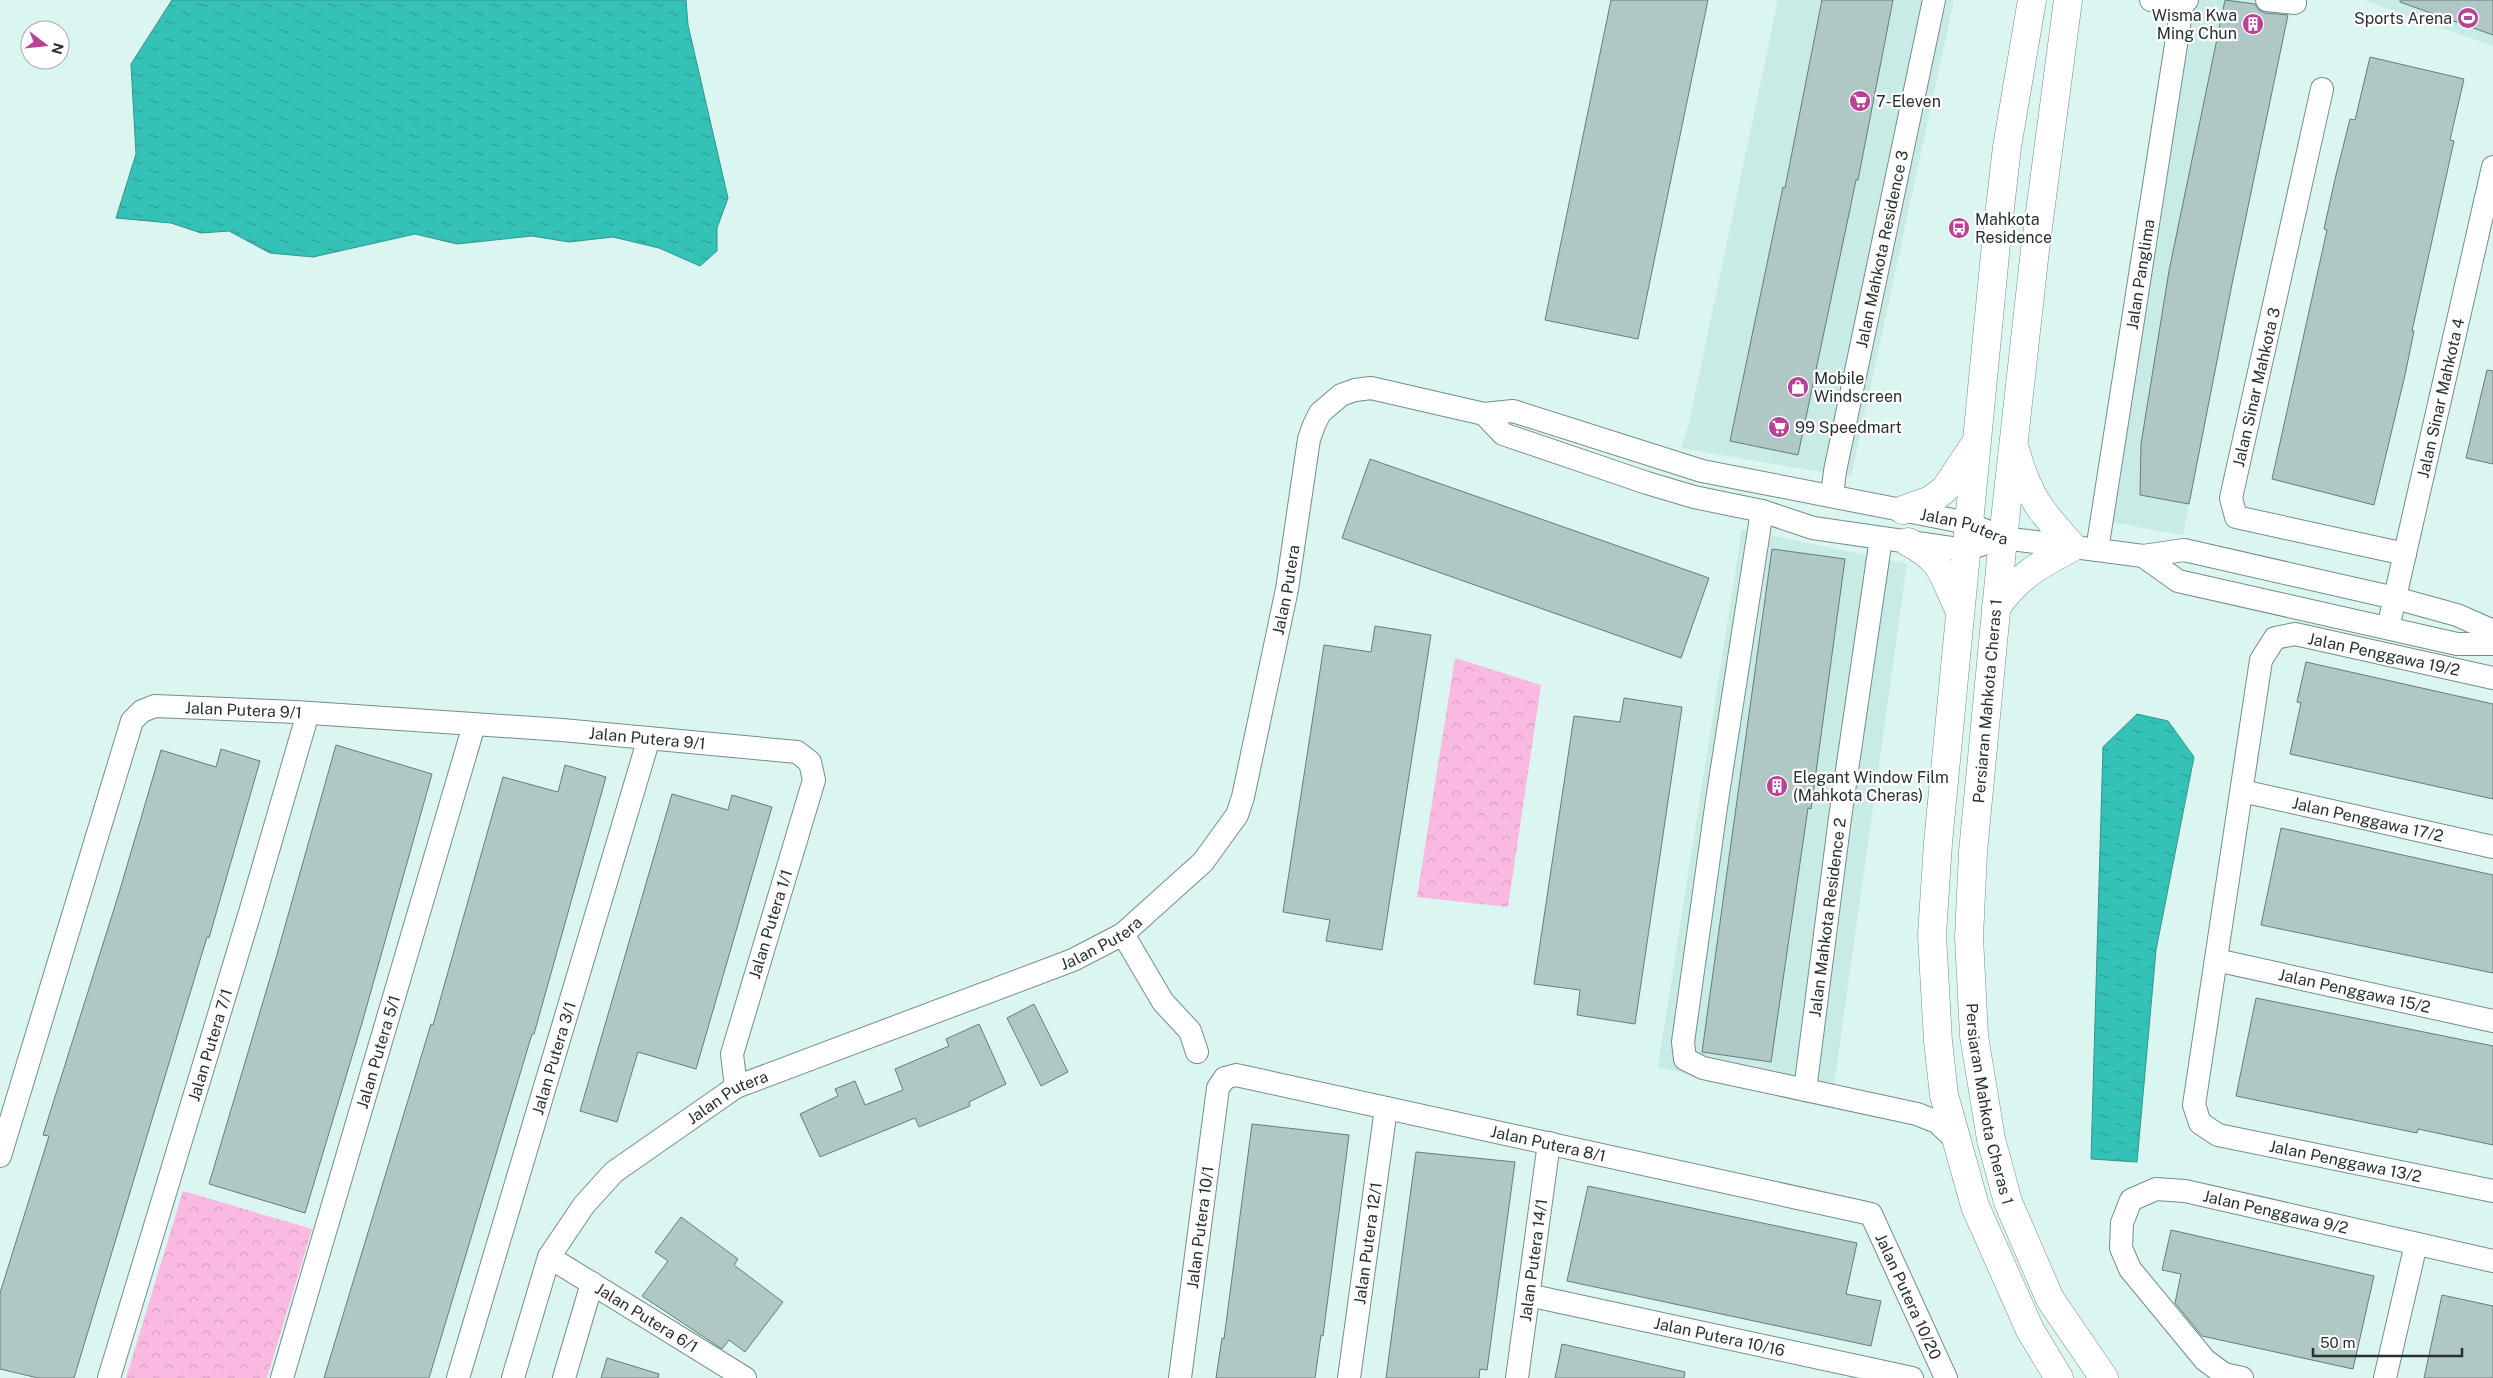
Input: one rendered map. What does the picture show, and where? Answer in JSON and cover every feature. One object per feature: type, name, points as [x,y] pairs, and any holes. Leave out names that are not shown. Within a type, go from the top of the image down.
[{"type":"main road","points":[[2032,0],[2007,147],[1965,550],[1938,843],[1932,935],[1938,1041],[1944,1095],[1975,1206],[2030,1330],[2060,1378]]},
{"type":"main road","name":"Persiaran Mahkota Cheras 1","points":[[2072,5],[2035,250],[2013,441],[1973,852],[1969,936],[1974,1036],[1991,1139],[2008,1202],[2050,1299],[2104,1378]]},
{"type":"main road","points":[[1996,608],[2011,587],[2038,566],[2085,548],[2033,499],[2023,477],[2013,441]]},
{"type":"main road","points":[[1903,510],[1931,500],[1945,489],[1976,442]]},
{"type":"main road","points":[[1908,542],[1927,551],[1937,561],[1960,610]]},
{"type":"street","name":"Jalan Mahkota Residence 3","points":[[1832,496],[1835,471],[1934,0]]},
{"type":"street","points":[[2151,0],[2184,1]]},
{"type":"street","points":[[2267,0],[2295,4]]},
{"type":"street","name":"Jalan Panglima","points":[[2085,548],[2184,1]]},
{"type":"street","name":"Jalan Sinar Mahkota 3","points":[[2322,89],[2231,498],[2236,517],[2405,554]]},
{"type":"street","name":"Jalan Sinar Mahkota 4","points":[[2388,628],[2493,166]]},
{"type":"street","name":"Jalan Putera","points":[[513,1378],[549,1257],[584,1205],[614,1172],[736,1087],[1073,960],[1123,934],[1203,862],[1237,814],[1268,685],[1287,589],[1309,439],[1320,413],[1341,395],[1355,390],[1371,388],[1484,414],[1514,411],[1702,471],[1968,523],[2003,538]]},
{"type":"street","name":"Jalan Putera","points":[[1484,414],[1503,434],[1694,497],[1762,511],[1813,528],[1965,550],[2003,538]]},
{"type":"street","points":[[1762,511],[1716,800],[1683,1042],[1685,1059],[1703,1068],[1917,1114],[1937,1122],[1956,1140]]},
{"type":"street","name":"Jalan Mahkota Residence 2","points":[[1805,1090],[1840,818],[1881,538]]},
{"type":"street","points":[[2003,538],[2143,556],[2184,550],[2395,598],[2456,616],[2493,631]]},
{"type":"street","points":[[2143,556],[2178,581],[2457,644],[2493,644]]},
{"type":"street","name":"Jalan Penggawa 19/2","points":[[2242,791],[2261,660],[2275,638],[2295,634],[2493,678]]},
{"type":"street","name":"Jalan Putera 9/1","points":[[0,1156],[132,721],[142,711],[155,706],[308,713],[649,738],[797,752],[810,762]]},
{"type":"street","name":"Jalan Putera 7/1","points":[[109,1378],[251,910],[308,713]]},
{"type":"street","name":"Jalan Putera 5/1","points":[[282,1378],[474,725]]},
{"type":"street","name":"Jalan Putera 3/1","points":[[458,1378],[649,738]]},
{"type":"street","name":"Jalan Putera 1/1","points":[[736,1087],[732,1054],[814,780],[810,762]]},
{"type":"street","points":[[2216,960],[2242,791]]},
{"type":"street","name":"Jalan Penggawa 17/2","points":[[2242,791],[2493,847]]},
{"type":"street","points":[[1123,934],[1163,1002],[1190,1031],[1197,1052],[1225,1078]]},
{"type":"street","name":"Jalan Penggawa 15/2","points":[[2216,960],[2493,1021]]},
{"type":"street","name":"Jalan Penggawa 13/2","points":[[2216,960],[2194,1105],[2200,1123],[2218,1135],[2493,1191]]},
{"type":"street","name":"Jalan Putera 8/1","points":[[1225,1078],[1236,1075],[1871,1214]]},
{"type":"street","name":"Jalan Putera 10/1","points":[[1180,1378],[1218,1088],[1225,1078]]},
{"type":"street","name":"Jalan Putera 12/1","points":[[1349,1378],[1386,1108]]},
{"type":"street","name":"Jalan Putera 14/1","points":[[1517,1378],[1549,1143]]},
{"type":"street","name":"Jalan Penggawa 9/2","points":[[2242,1378],[2224,1374],[2205,1360],[2130,1269],[2121,1248],[2122,1223],[2131,1200],[2156,1189],[2185,1191],[2493,1261]]},
{"type":"street","name":"Jalan Putera 10/20","points":[[1871,1214],[1946,1378]]},
{"type":"street","points":[[2385,1378],[2416,1244]]},
{"type":"street","name":"Jalan Putera 6/1","points":[[549,1257],[740,1376]]},
{"type":"street","points":[[564,1378],[592,1283]]},
{"type":"street","name":"Jalan Putera 10/16","points":[[1528,1294],[1912,1378]]},
{"type":"shaded area","points":[[1778,0],[1954,0],[1851,477],[1681,448],[1689,423]]},
{"type":"shaded area","points":[[2189,0],[2289,0],[2183,535],[2110,522]]},
{"type":"shaded area","points":[[2364,0],[2493,0],[2493,46]]},
{"type":"shaded area","points":[[1742,529],[1907,564],[1831,1107],[1658,1067]]},
{"type":"green space","points":[[1455,658],[1541,685],[1508,907],[1417,897]]},
{"type":"green space","points":[[183,1191],[312,1229],[267,1378],[126,1378]]},
{"type":"water","points":[[172,0],[686,0],[688,25],[728,198],[717,228],[717,251],[700,266],[659,248],[613,237],[569,242],[532,236],[457,244],[415,234],[313,257],[270,253],[229,231],[201,233],[171,223],[116,218],[136,154],[131,64]]},
{"type":"water","points":[[2137,714],[2168,721],[2194,757],[2156,950],[2137,1162],[2091,1159],[2103,747]]},
{"type":"building","points":[[1611,0],[1708,0],[1638,339],[1545,320]]},
{"type":"building","points":[[1822,0],[1893,0],[1858,180],[1856,180],[1798,455],[1730,441],[1783,187],[1785,188]]},
{"type":"building","points":[[2225,0],[2255,4],[2259,10],[2265,13],[2288,15],[2232,284],[2189,504],[2140,495],[2141,444],[2169,271]]},
{"type":"building","name":"Sports Arena","points":[[2400,0],[2493,0],[2493,35],[2400,2]]},
{"type":"building","points":[[2370,57],[2464,79],[2450,140],[2454,141],[2412,331],[2414,331],[2405,375],[2374,505],[2272,479],[2327,230],[2324,229],[2335,179],[2350,119],[2355,120]]},
{"type":"building","points":[[2487,370],[2493,371],[2493,464],[2466,458]]},
{"type":"building","points":[[1370,459],[1709,578],[1681,658],[1342,538]]},
{"type":"building","points":[[1772,549],[1845,559],[1811,809],[1808,808],[1771,1062],[1702,1052]]},
{"type":"building","points":[[1375,626],[1431,635],[1382,950],[1326,941],[1330,920],[1283,912],[1324,645],[1371,652]]},
{"type":"building","points":[[2306,662],[2493,704],[2493,799],[2290,754],[2301,703],[2297,702]]},
{"type":"building","points":[[1624,698],[1682,707],[1635,1024],[1577,1015],[1580,990],[1534,984],[1574,716],[1620,722]]},
{"type":"building","points":[[336,745],[432,774],[362,1023],[305,1213],[209,1184],[276,958]]},
{"type":"building","points":[[221,749],[260,761],[209,938],[207,937],[74,1378],[38,1378],[0,1369],[0,1293],[49,1136],[43,1135],[119,893],[161,750],[216,767]]},
{"type":"building","points":[[565,765],[606,777],[534,1034],[532,1034],[429,1378],[324,1378],[431,1024],[433,1025],[503,777],[558,792]]},
{"type":"building","points":[[672,794],[728,810],[732,795],[772,807],[696,1069],[638,1052],[617,1122],[580,1111]]},
{"type":"building","points":[[2281,828],[2493,875],[2493,973],[2261,925]]},
{"type":"building","points":[[2256,998],[2493,1046],[2493,1145],[2418,1129],[2417,1133],[2236,1096]]},
{"type":"building","points":[[1034,1004],[1068,1072],[1041,1086],[1007,1018]]},
{"type":"building","points":[[979,1024],[1006,1084],[969,1102],[970,1106],[919,1127],[915,1118],[820,1157],[800,1114],[838,1096],[835,1089],[855,1081],[865,1105],[903,1090],[895,1069],[949,1046],[946,1039]]},
{"type":"building","points":[[1252,1124],[1349,1135],[1323,1336],[1321,1335],[1315,1378],[1216,1378],[1222,1338],[1224,1339]]},
{"type":"building","points":[[1416,1152],[1515,1162],[1487,1370],[1480,1369],[1479,1378],[1386,1378]]},
{"type":"building","points":[[1588,1186],[1857,1243],[1846,1294],[1881,1301],[1871,1346],[1567,1281]]},
{"type":"building","points":[[681,1217],[738,1259],[734,1265],[783,1302],[745,1352],[729,1340],[722,1349],[642,1296],[668,1261],[655,1252]]},
{"type":"building","points":[[2171,1230],[2374,1276],[2353,1369],[2202,1336],[2175,1303],[2181,1274],[2162,1270]]},
{"type":"building","points":[[2442,1295],[2493,1306],[2493,1378],[2424,1378]]},
{"type":"building","points":[[1562,1344],[1685,1372],[1684,1378],[1555,1378]]},
{"type":"building","points":[[607,1358],[659,1374],[658,1378],[601,1378]]},
{"type":"place","name":"Sports Arena","points":[[2468,18]]},
{"type":"place","name":"Wisma Kwa Ming Chun","points":[[2253,24]]},
{"type":"place","name":"7-Eleven","points":[[1860,101]]},
{"type":"place","name":"Mahkota Residence","points":[[1959,228]]},
{"type":"place","name":"Mobile Windscreen","points":[[1798,387]]},
{"type":"place","name":"99 Speedmart","points":[[1779,427]]},
{"type":"place","name":"Elegant Window Film (Mahkota Cheras)","points":[[1777,786]]}]
